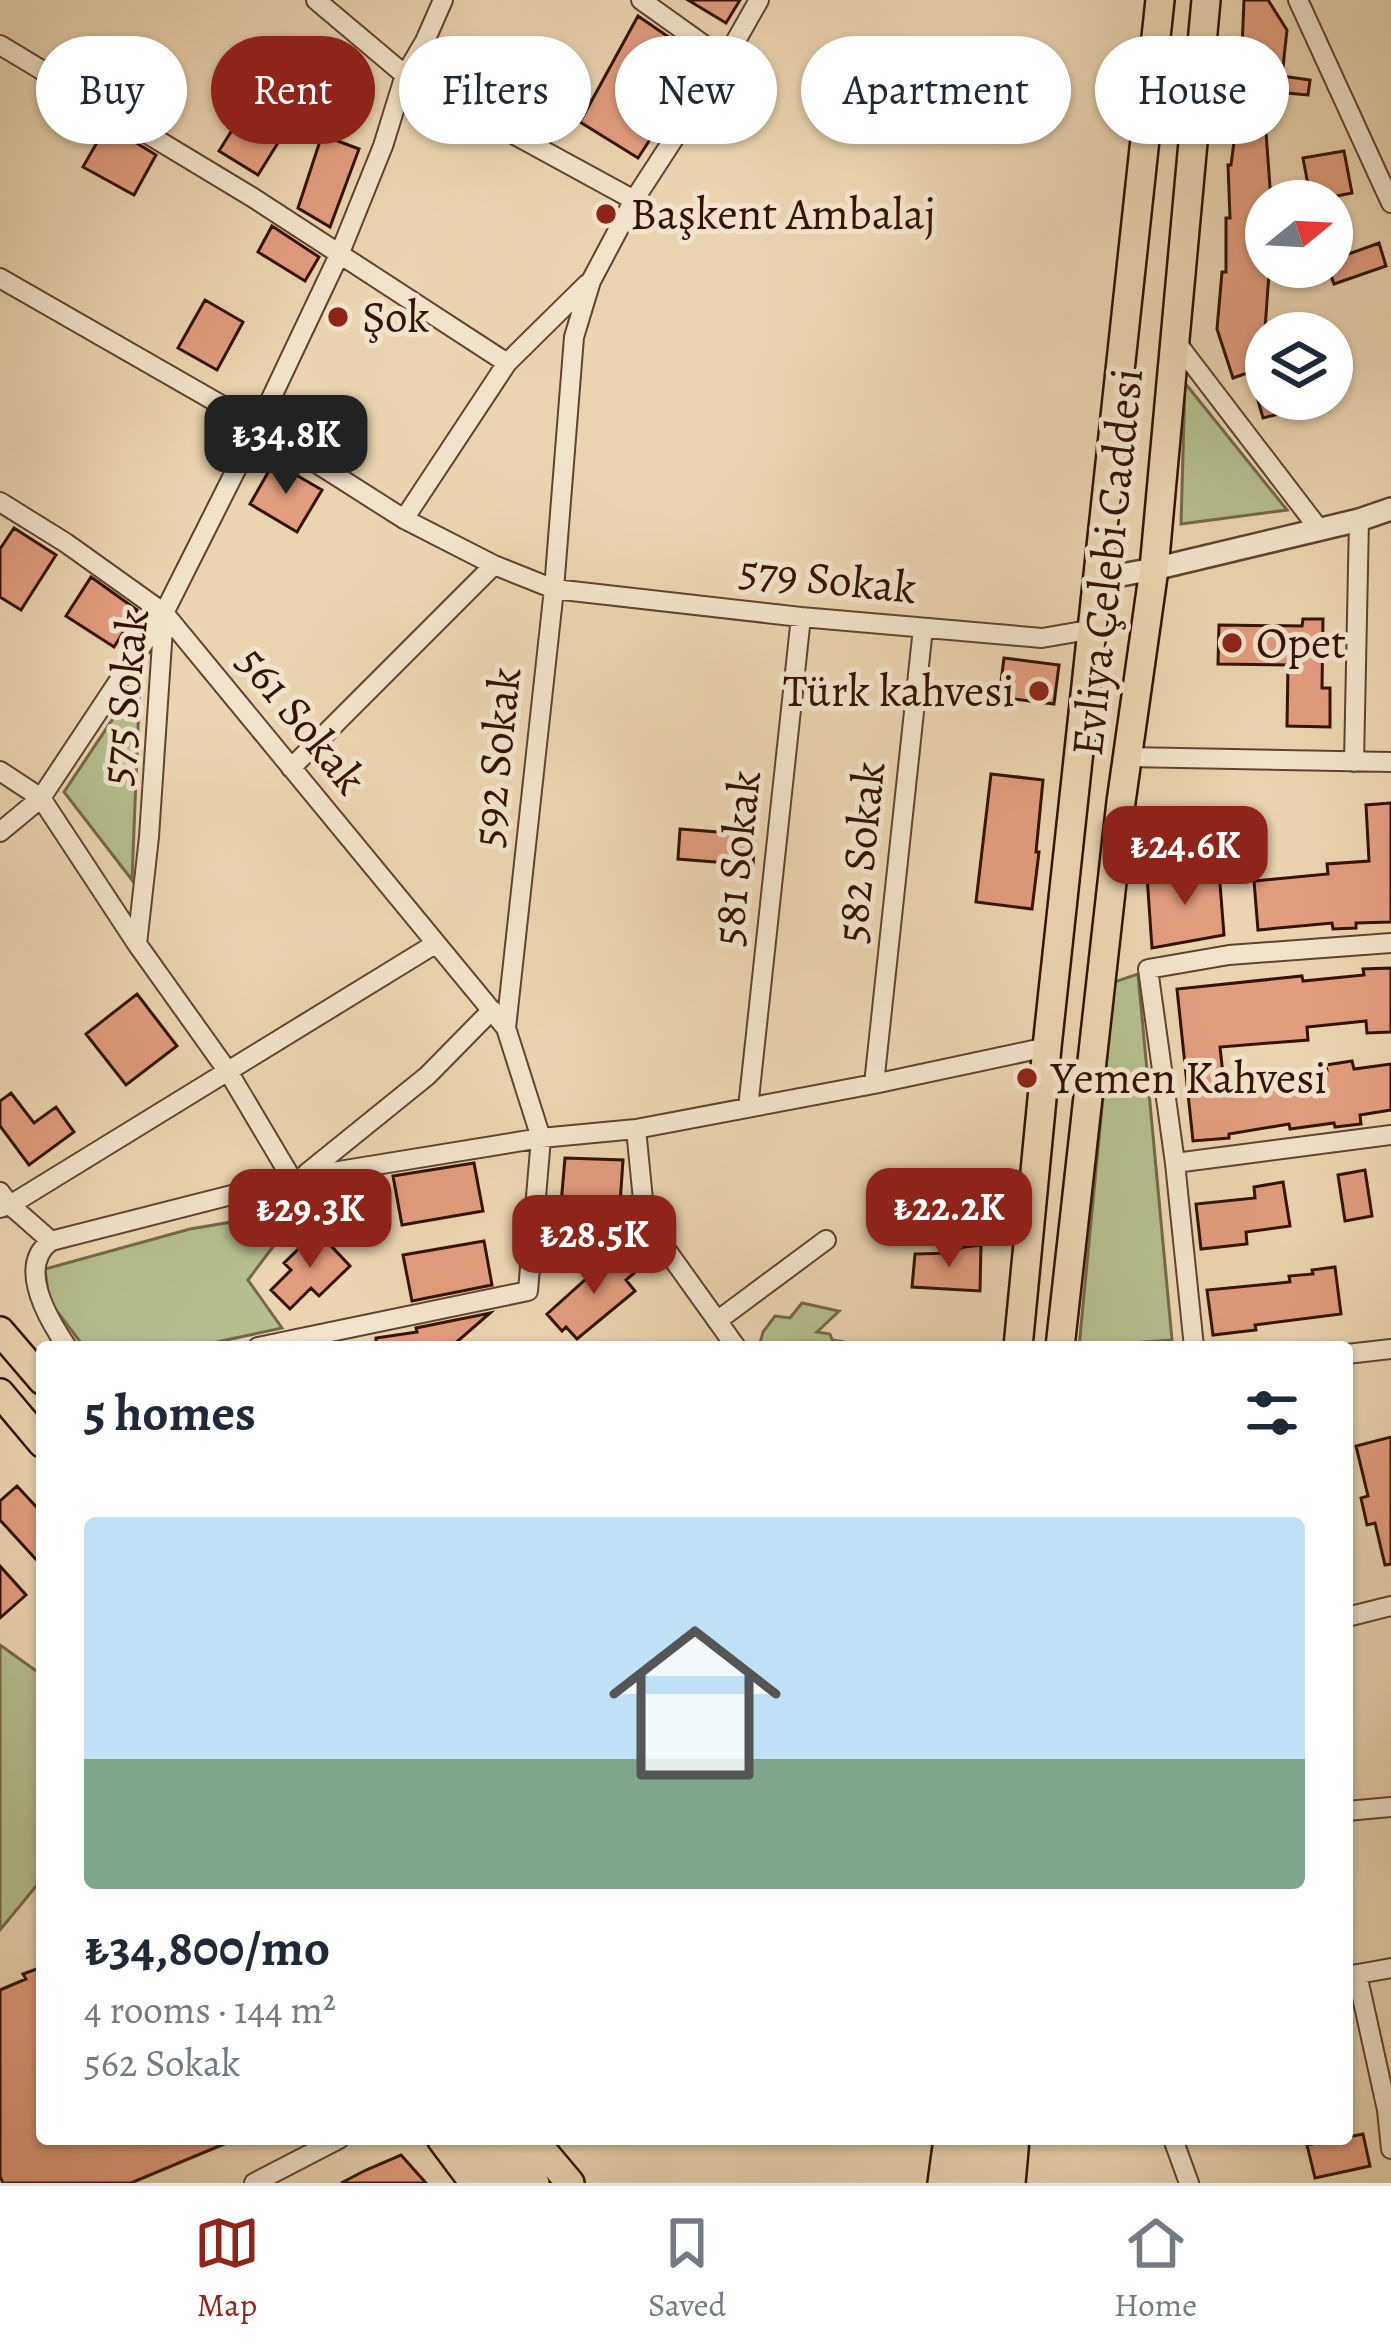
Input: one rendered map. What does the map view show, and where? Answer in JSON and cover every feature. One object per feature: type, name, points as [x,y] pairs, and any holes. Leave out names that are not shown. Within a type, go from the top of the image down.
[{"type":"main road","name":"Evliya Çelebi Caddesi","points":[[1019,1341],[1160,0]]},
{"type":"main road","name":"Evliya Çelebi Caddesi","points":[[1059,1341],[1154,569],[1206,0]]},
{"type":"main road","points":[[1047,1047],[1071,1086],[1054,1240],[1058,1341]]},
{"type":"main road","points":[[2,1334],[36,1373]]},
{"type":"main road","points":[[0,1393],[36,1436]]},
{"type":"main road","points":[[446,2145],[474,2183]]},
{"type":"main road","points":[[475,2145],[505,2183]]},
{"type":"main road","points":[[506,2145],[535,2183]]},
{"type":"main road","points":[[538,2145],[570,2183]]},
{"type":"main road","points":[[942,2183],[947,2145]]},
{"type":"main road","points":[[964,2183],[967,2145]]},
{"type":"main road","points":[[991,2183],[993,2145]]},
{"type":"main road","points":[[1011,2183],[1014,2145]]},
{"type":"street","points":[[316,0],[399,70]]},
{"type":"street","name":"575 Sokak","points":[[427,36],[443,0]]},
{"type":"street","points":[[641,0],[691,36]]},
{"type":"street","name":"592 Sokak","points":[[739,36],[759,0]]},
{"type":"street","points":[[1298,0],[1391,202]]},
{"type":"street","points":[[0,45],[251,197],[507,363]]},
{"type":"street","name":"575 Sokak","points":[[137,944],[164,613],[339,255],[399,94]]},
{"type":"street","points":[[531,144],[634,200]]},
{"type":"street","name":"592 Sokak","points":[[287,1341],[528,1291],[541,1138],[506,1028],[554,590],[574,337],[591,281],[670,144]]},
{"type":"street","name":"579 Sokak","points":[[0,278],[258,426],[404,519],[554,590],[1042,638],[1094,629]]},
{"type":"street","points":[[404,519],[507,363],[591,281]]},
{"type":"street","points":[[1174,338],[1319,529]]},
{"type":"street","name":"561 Sokak","points":[[0,502],[164,613],[506,1028]]},
{"type":"street","points":[[1099,579],[1391,509]]},
{"type":"street","points":[[1354,762],[1359,520]]},
{"type":"street","points":[[291,768],[494,565]]},
{"type":"street","points":[[0,832],[41,798],[164,613]]},
{"type":"street","name":"581 Sokak","points":[[748,1108],[801,617]]},
{"type":"street","name":"582 Sokak","points":[[874,1084],[923,628]]},
{"type":"street","points":[[1128,757],[1391,762]]},
{"type":"street","points":[[0,770],[41,798],[297,1178]]},
{"type":"street","points":[[1193,1341],[1148,969],[1229,955],[1391,943]]},
{"type":"street","points":[[51,1240],[3,1201],[229,1072],[435,944]]},
{"type":"street","points":[[297,1178],[427,1076],[492,1010]]},
{"type":"street","points":[[63,1341],[38,1289],[34,1268],[40,1249],[51,1240],[297,1178],[541,1138],[636,1129],[1047,1047]]},
{"type":"street","points":[[636,1129],[645,1220],[731,1341]]},
{"type":"street","points":[[1175,1163],[1391,1136]]},
{"type":"street","points":[[716,1321],[826,1240]]},
{"type":"street","points":[[1353,1353],[1391,1348]]},
{"type":"street","points":[[1353,1616],[1391,1606]]},
{"type":"street","points":[[1353,1810],[1391,1807]]},
{"type":"street","points":[[1353,1975],[1391,1968]]},
{"type":"street","points":[[1353,1979],[1387,2110],[1391,2150]]},
{"type":"street","points":[[254,2183],[327,2145]]},
{"type":"street","points":[[1175,2145],[1190,2183]]},
{"type":"green space","points":[[1185,383],[1287,510],[1181,524]]},
{"type":"green space","points":[[140,678],[132,880],[64,792]]},
{"type":"green space","points":[[1138,974],[1172,1340],[1080,1341],[1114,982]]},
{"type":"green space","points":[[273,1215],[275,1244],[248,1280],[282,1328],[222,1341],[79,1341],[49,1301],[45,1269],[190,1229]]},
{"type":"green space","points":[[802,1303],[839,1311],[817,1332],[838,1341],[761,1341],[775,1316],[790,1318]]},
{"type":"green space","points":[[0,1645],[36,1671],[36,1886],[0,1930]]},
{"type":"building","points":[[688,0],[740,0],[726,23]]},
{"type":"building","points":[[1244,0],[1268,0],[1287,30],[1286,36],[1242,36]]},
{"type":"building","points":[[638,16],[667,36],[627,36]]},
{"type":"building","points":[[615,58],[615,144],[591,129],[591,102]]},
{"type":"building","points":[[1289,77],[1310,80],[1308,95],[1289,93]]},
{"type":"building","points":[[96,144],[138,144],[156,155],[134,195],[83,167]]},
{"type":"building","points":[[223,144],[277,144],[258,175],[219,151]]},
{"type":"building","points":[[319,144],[359,149],[330,227],[298,208]]},
{"type":"building","points":[[615,144],[647,144],[638,158]]},
{"type":"building","points":[[1234,144],[1267,144],[1269,180],[1245,180],[1245,288],[1268,288],[1266,312],[1245,312],[1245,374],[1233,378],[1217,329],[1222,272],[1226,272]]},
{"type":"building","points":[[1344,151],[1350,180],[1307,180],[1303,158]]},
{"type":"building","points":[[272,226],[319,257],[305,281],[258,252]]},
{"type":"building","points":[[1379,243],[1386,266],[1353,277],[1353,252]]},
{"type":"building","points":[[205,300],[243,322],[217,370],[178,348]]},
{"type":"building","points":[[274,462],[322,490],[297,532],[250,504]]},
{"type":"building","points":[[14,528],[56,555],[21,610],[0,597],[0,549]]},
{"type":"building","points":[[91,577],[137,610],[114,647],[66,616]]},
{"type":"building","points":[[1303,619],[1323,619],[1322,688],[1330,688],[1330,727],[1287,726],[1288,665],[1218,664],[1219,625],[1302,626]]},
{"type":"building","points":[[1004,658],[1059,665],[1054,704],[999,697]]},
{"type":"building","points":[[991,774],[1043,780],[1032,909],[976,902]]},
{"type":"building","points":[[1391,803],[1391,922],[1356,923],[1356,928],[1333,929],[1332,923],[1258,930],[1254,881],[1328,874],[1327,864],[1369,861],[1366,805]]},
{"type":"building","points":[[680,829],[755,835],[753,865],[678,859]]},
{"type":"building","points":[[1219,871],[1224,935],[1152,948],[1147,876]]},
{"type":"building","points":[[1391,968],[1391,1032],[1367,1033],[1366,1021],[1307,1027],[1308,1040],[1220,1047],[1225,1093],[1284,1084],[1283,1077],[1327,1071],[1326,1065],[1352,1061],[1354,1069],[1391,1064],[1391,1110],[1360,1115],[1361,1124],[1290,1129],[1289,1124],[1193,1141],[1177,989],[1302,976],[1303,981]]},
{"type":"building","points":[[137,994],[177,1046],[126,1085],[86,1034]]},
{"type":"building","points":[[11,1093],[34,1123],[56,1107],[74,1132],[29,1165],[0,1126],[0,1101]]},
{"type":"building","points":[[565,1158],[623,1160],[620,1204],[582,1239],[559,1227]]},
{"type":"building","points":[[474,1163],[483,1211],[402,1225],[393,1176]]},
{"type":"building","points":[[1365,1170],[1372,1216],[1345,1221],[1338,1175]]},
{"type":"building","points":[[1283,1182],[1290,1226],[1246,1232],[1247,1244],[1201,1249],[1196,1204],[1255,1198],[1254,1187]]},
{"type":"building","points":[[317,1231],[350,1266],[319,1296],[311,1288],[290,1309],[271,1290],[291,1270],[284,1263]]},
{"type":"building","points":[[484,1241],[492,1285],[412,1301],[403,1255]]},
{"type":"building","points":[[981,1245],[980,1291],[912,1287],[915,1254],[951,1253]]},
{"type":"building","points":[[616,1252],[634,1273],[626,1280],[635,1291],[577,1339],[566,1327],[562,1331],[547,1314]]},
{"type":"building","points":[[1335,1267],[1341,1314],[1213,1335],[1207,1290],[1290,1282],[1289,1276]]},
{"type":"building","points":[[490,1313],[458,1341],[376,1341],[417,1332],[416,1328]]},
{"type":"building","points":[[1391,1437],[1391,1564],[1385,1565],[1375,1523],[1367,1525],[1361,1498],[1368,1496],[1356,1446]]},
{"type":"building","points":[[17,1486],[36,1507],[36,1559],[0,1520],[0,1501]]},
{"type":"building","points":[[0,1566],[26,1595],[0,1618]]},
{"type":"building","points":[[36,1969],[36,2145],[222,2145],[131,2183],[3,2183],[0,1990],[26,1979],[23,1974]]},
{"type":"building","points":[[1363,2134],[1370,2166],[1315,2178],[1307,2145],[1353,2145],[1353,2136]]},
{"type":"building","points":[[401,2155],[426,2183],[341,2183],[366,2170]]},
{"type":"place","name":"Başkent Ambalaj","points":[[606,214]]},
{"type":"place","name":"Şok","points":[[338,317]]},
{"type":"place","name":"Opet","points":[[1232,643]]},
{"type":"place","name":"Türk kahvesi","points":[[1039,691]]},
{"type":"place","name":"Yemen Kahvesi","points":[[1027,1078]]}]
